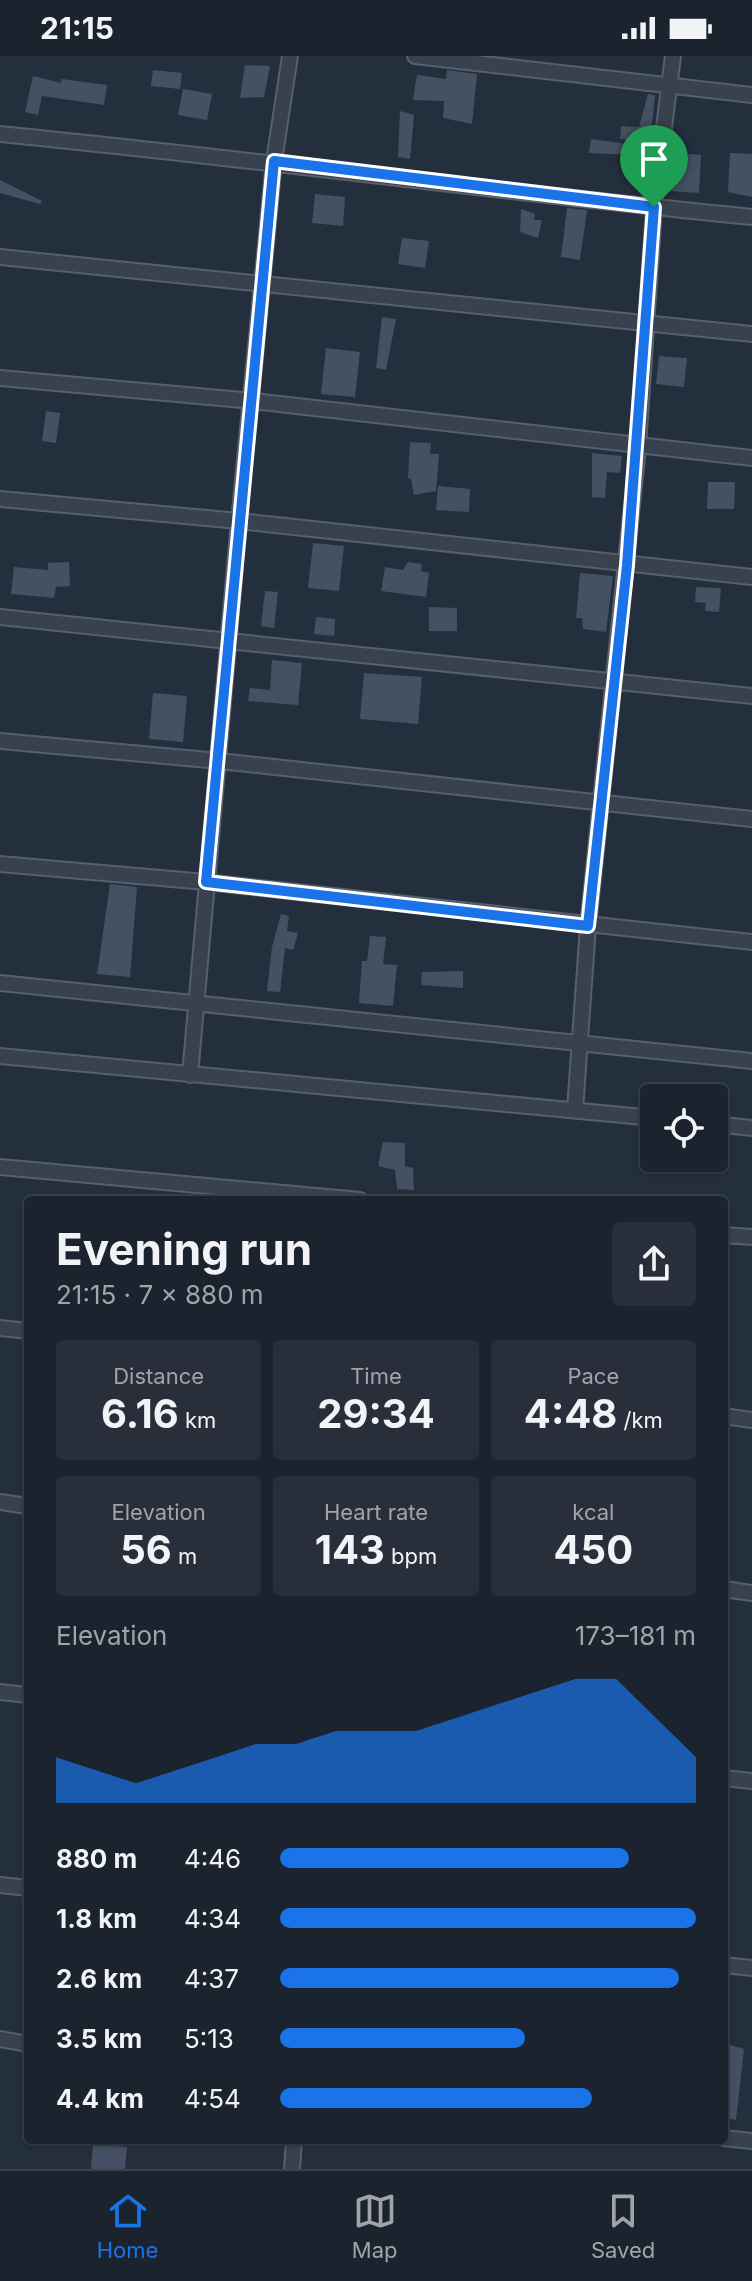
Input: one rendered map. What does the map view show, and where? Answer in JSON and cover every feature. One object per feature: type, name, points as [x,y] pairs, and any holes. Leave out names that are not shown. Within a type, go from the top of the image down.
[{"type":"street","points":[[190,1075],[274,161],[290,56]]},
{"type":"street","points":[[415,56],[670,88],[752,95]]},
{"type":"street","points":[[575,1110],[588,926],[638,447],[654,207],[673,56]]},
{"type":"street","points":[[0,134],[274,161],[752,217]]},
{"type":"street","points":[[0,257],[265,281],[752,334]]},
{"type":"street","points":[[0,378],[253,401],[752,458]]},
{"type":"street","points":[[0,499],[239,521],[752,577]]},
{"type":"street","points":[[0,617],[752,696]]},
{"type":"street","points":[[0,741],[219,761],[752,819]]},
{"type":"street","points":[[0,864],[206,882],[752,942]]},
{"type":"street","points":[[0,983],[752,1061]]},
{"type":"street","points":[[0,1056],[640,1117]]},
{"type":"street","points":[[728,1125],[752,1128]]},
{"type":"street","points":[[0,1167],[316,1196]]},
{"type":"street","points":[[728,1235],[752,1237]]},
{"type":"street","points":[[0,1328],[24,1331]]},
{"type":"street","points":[[728,1417],[752,1420]]},
{"type":"street","points":[[0,1502],[24,1505]]},
{"type":"street","points":[[728,1590],[752,1593]]},
{"type":"street","points":[[0,1692],[24,1695]]},
{"type":"street","points":[[728,1778],[752,1781]]},
{"type":"street","points":[[0,1885],[24,1888]]},
{"type":"street","points":[[728,1965],[752,1968]]},
{"type":"street","points":[[0,2039],[24,2043]]},
{"type":"street","points":[[728,2138],[752,2141]]},
{"type":"street","points":[[292,2169],[294,2144]]},
{"type":"building","points":[[245,65],[270,66],[264,97],[240,98]]},
{"type":"building","points":[[153,70],[182,73],[180,89],[151,86]]},
{"type":"building","points":[[447,70],[477,74],[472,124],[443,118],[444,101],[413,100],[417,75],[446,79]]},
{"type":"building","points":[[33,76],[61,83],[62,79],[107,85],[104,105],[42,96],[38,115],[25,112]]},
{"type":"building","points":[[183,89],[212,94],[207,120],[178,115]]},
{"type":"building","points":[[648,94],[655,95],[650,142],[620,139],[621,126],[639,127]]},
{"type":"building","points":[[400,111],[414,115],[410,159],[398,157]]},
{"type":"building","points":[[591,139],[635,145],[634,155],[589,153]]},
{"type":"building","points":[[674,153],[701,155],[699,193],[670,191]]},
{"type":"building","points":[[730,153],[752,154],[752,197],[728,192]]},
{"type":"building","points":[[0,180],[42,201],[40,204],[0,193]]},
{"type":"building","points":[[315,194],[345,197],[343,226],[312,223]]},
{"type":"building","points":[[567,208],[587,210],[580,260],[561,257]]},
{"type":"building","points":[[521,209],[535,214],[534,220],[542,220],[538,238],[520,232]]},
{"type":"building","points":[[402,238],[429,241],[425,268],[398,264]]},
{"type":"building","points":[[382,317],[396,319],[386,370],[376,368]]},
{"type":"building","points":[[326,348],[360,352],[355,397],[321,394]]},
{"type":"building","points":[[659,356],[687,358],[684,387],[656,384]]},
{"type":"building","points":[[46,411],[60,413],[56,443],[42,441]]},
{"type":"building","points":[[410,442],[431,443],[430,454],[439,454],[436,491],[414,495],[411,479],[408,478]]},
{"type":"building","points":[[592,453],[622,456],[620,473],[607,472],[605,498],[592,497]]},
{"type":"building","points":[[708,482],[735,482],[734,509],[707,509]]},
{"type":"building","points":[[438,486],[470,489],[469,512],[436,510]]},
{"type":"building","points":[[313,543],[344,546],[339,591],[308,588]]},
{"type":"building","points":[[69,562],[70,586],[56,587],[54,598],[11,594],[14,567],[48,570],[48,563]]},
{"type":"building","points":[[408,562],[422,564],[421,571],[429,573],[426,597],[381,591],[385,567],[403,570]]},
{"type":"building","points":[[580,573],[613,576],[606,632],[583,629],[582,618],[576,618]]},
{"type":"building","points":[[696,587],[721,588],[719,612],[705,611],[706,603],[695,602]]},
{"type":"building","points":[[265,591],[278,592],[274,628],[261,626]]},
{"type":"building","points":[[429,607],[457,608],[457,631],[429,631]]},
{"type":"building","points":[[316,617],[335,619],[334,636],[314,634]]},
{"type":"building","points":[[272,660],[302,663],[298,705],[248,701],[250,688],[270,690]]},
{"type":"building","points":[[364,673],[422,677],[418,724],[360,719]]},
{"type":"building","points":[[153,693],[187,696],[183,742],[149,739]]},
{"type":"building","points":[[110,884],[137,887],[130,977],[97,974]]},
{"type":"building","points":[[281,914],[289,916],[287,931],[298,933],[293,950],[285,948],[280,992],[267,991],[272,947]]},
{"type":"building","points":[[370,936],[386,937],[383,964],[397,965],[393,1006],[359,1003],[362,961],[367,961]]},
{"type":"building","points":[[463,971],[463,988],[421,985],[422,972]]},
{"type":"building","points":[[383,1142],[405,1143],[405,1166],[413,1168],[414,1190],[397,1189],[395,1170],[378,1166]]},
{"type":"building","points":[[728,2044],[744,2049],[736,2120],[728,2118]]},
{"type":"building","points":[[93,2145],[127,2147],[125,2169],[91,2169]]},
{"type":"route","points":[[274,161],[573,200],[654,207],[648,322],[627,565],[588,926],[206,882],[274,161]]}]
